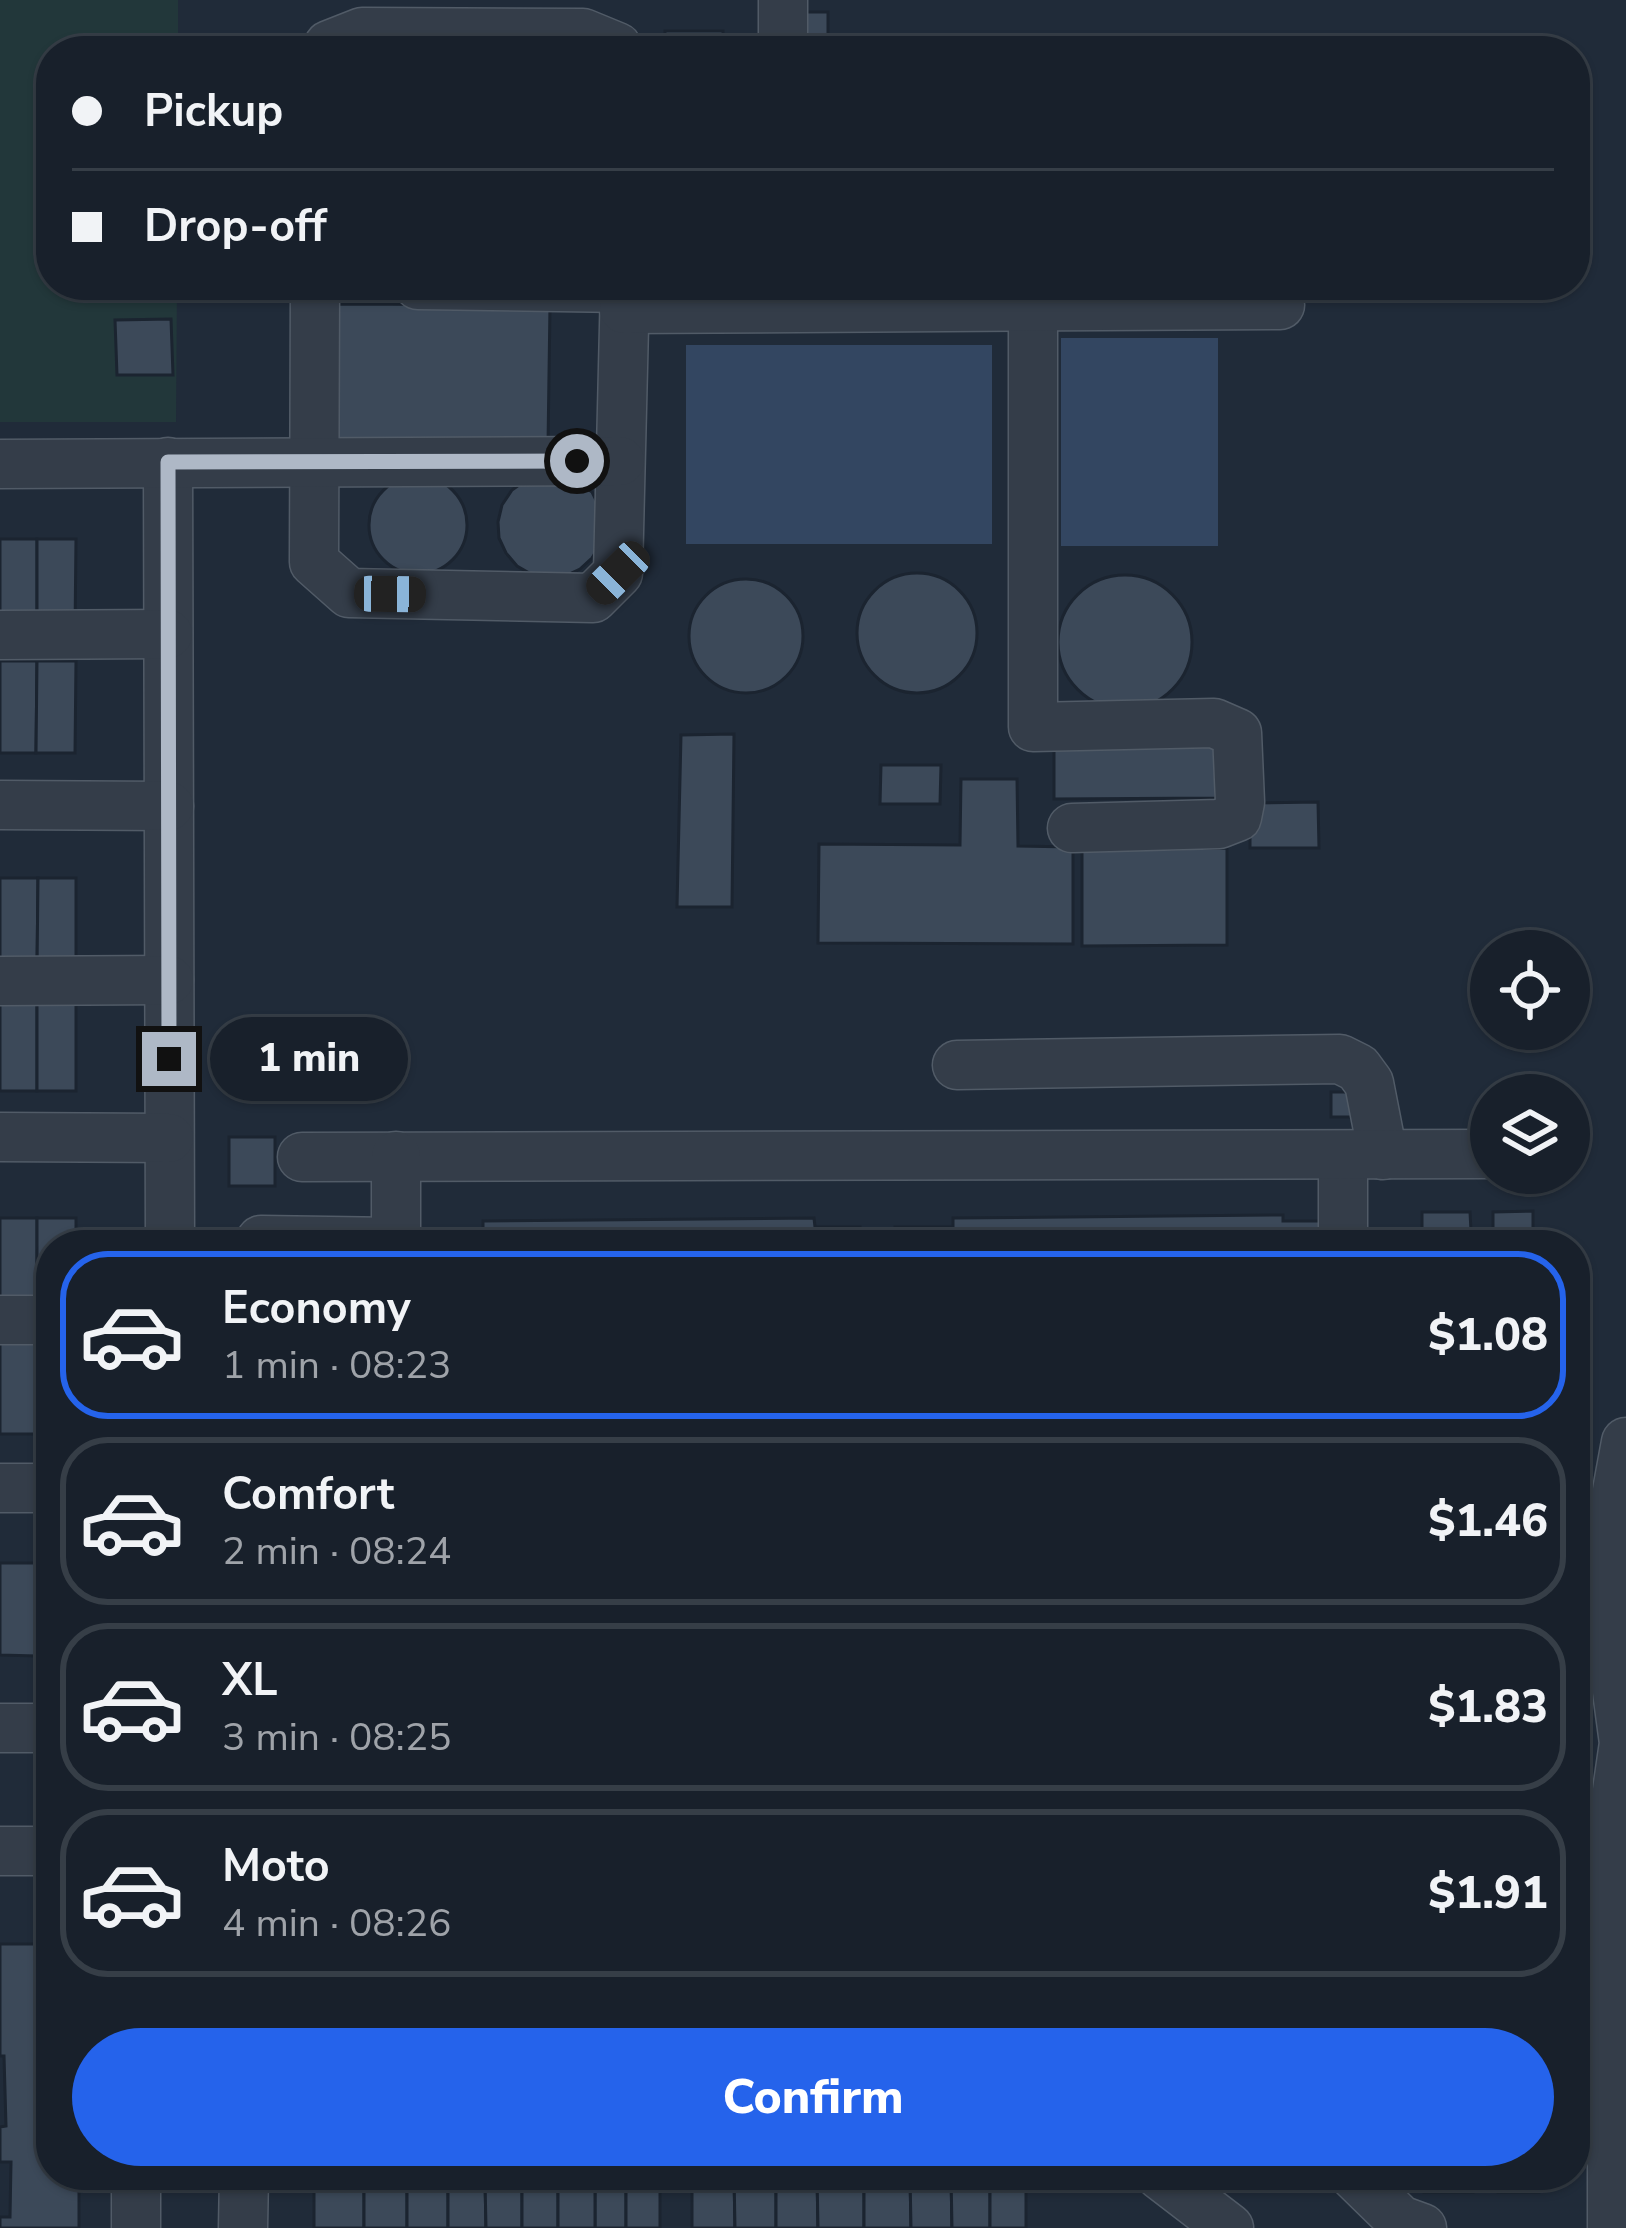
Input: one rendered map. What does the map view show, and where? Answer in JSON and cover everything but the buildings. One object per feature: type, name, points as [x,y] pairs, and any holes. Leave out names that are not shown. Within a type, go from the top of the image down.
[{"type":"street","points":[[783,0],[783,36]]},
{"type":"street","points":[[352,36],[362,32],[590,36]]},
{"type":"street","points":[[315,300],[314,562],[349,593],[593,598],[618,573],[625,300]]},
{"type":"street","points":[[868,300],[1033,306],[1076,300]]},
{"type":"street","points":[[1205,300],[1280,304]]},
{"type":"street","points":[[1033,306],[1033,727],[1214,724],[1237,733],[1237,817],[1220,824],[1072,828]]},
{"type":"street","points":[[0,464],[620,461]]},
{"type":"street","points":[[168,462],[170,1230]]},
{"type":"street","points":[[0,635],[168,634]]},
{"type":"street","points":[[0,805],[169,806]]},
{"type":"street","points":[[0,980],[169,980]]},
{"type":"street","points":[[957,1065],[1340,1059],[1358,1068],[1369,1083],[1363,1154],[1346,1230]]},
{"type":"street","points":[[0,1137],[169,1138]]},
{"type":"street","points":[[302,1157],[1470,1154]]},
{"type":"street","points":[[396,1156],[396,1230]]},
{"type":"street","points":[[0,1320],[36,1320]]},
{"type":"street","points":[[1612,2228],[1612,1825],[1624,1744],[1593,1659],[1604,1562],[1626,1442]]},
{"type":"street","points":[[0,1488],[36,1488]]},
{"type":"street","points":[[0,1728],[36,1728]]},
{"type":"street","points":[[0,1851],[36,1851]]},
{"type":"street","points":[[136,2190],[136,2228]]},
{"type":"street","points":[[243,2228],[244,2190]]},
{"type":"street","points":[[1180,2190],[1229,2228]]},
{"type":"street","points":[[1369,2190],[1400,2220],[1422,2228]]},
{"type":"green space","points":[[0,0],[178,0],[178,36],[36,36],[36,300],[177,300],[176,422],[0,422]]},
{"type":"water","points":[[1061,338],[1218,338],[1218,546],[1061,546]]},
{"type":"water","points":[[686,345],[992,345],[992,544],[686,544]]},
{"type":"route","points":[[169,1059],[168,462],[577,461]]}]
